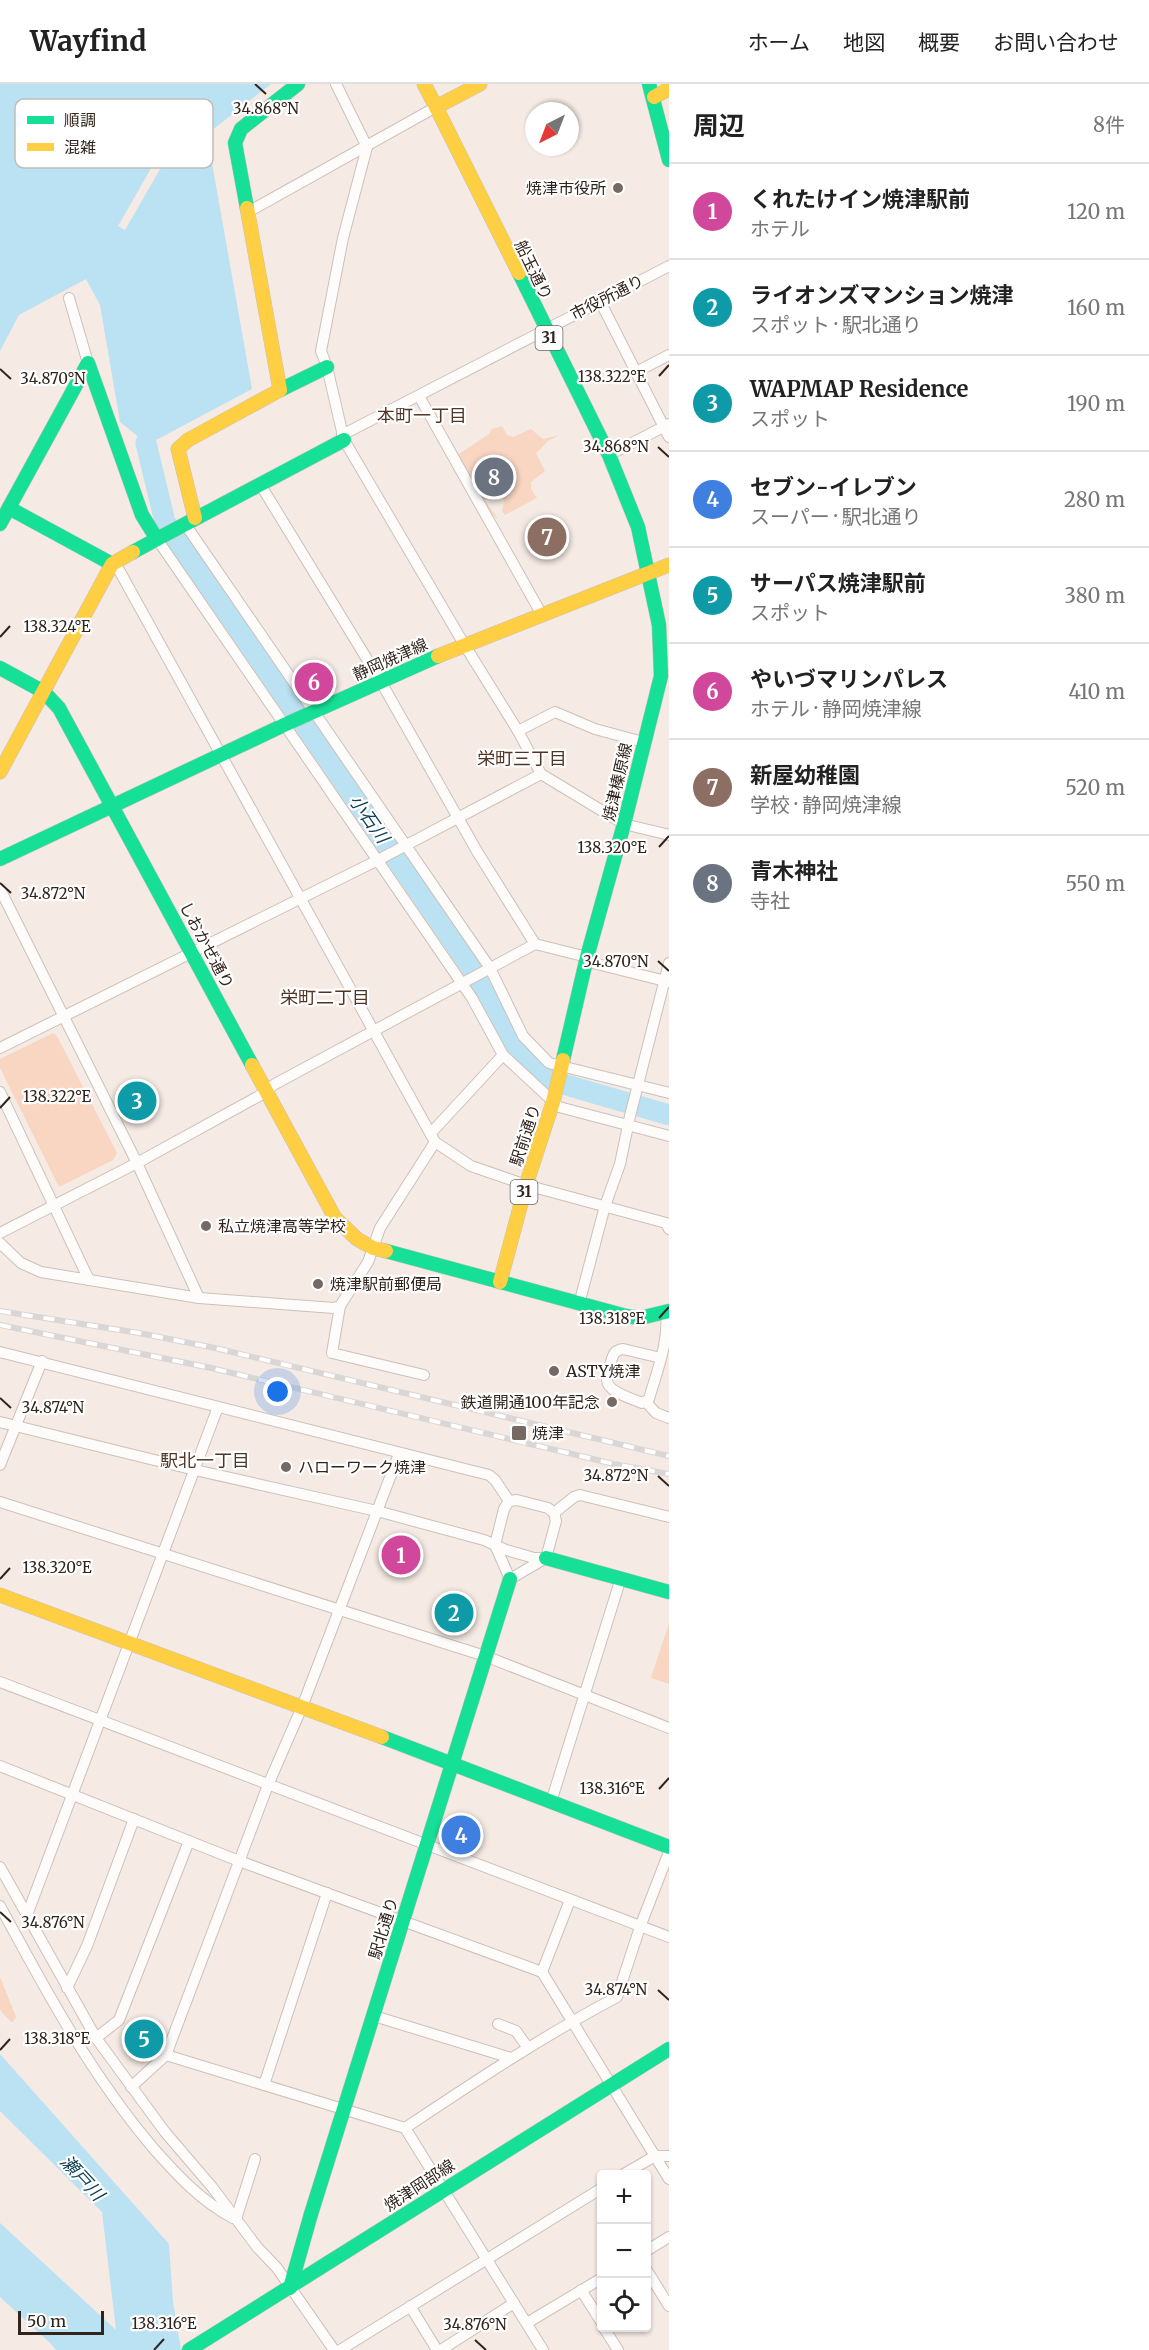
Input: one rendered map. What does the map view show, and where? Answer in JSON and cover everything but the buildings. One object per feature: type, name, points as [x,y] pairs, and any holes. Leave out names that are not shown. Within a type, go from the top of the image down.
[{"type":"street","points":[[280,390],[237,156],[237,136],[250,121],[298,84]]},
{"type":"street","points":[[336,84],[367,147],[343,238],[321,351],[327,367],[343,438],[518,731],[541,774],[624,824],[669,835]]},
{"type":"street","name":"船玉通り","points":[[424,84],[544,329],[609,455],[638,527],[648,573]]},
{"type":"street","points":[[248,212],[480,84]]},
{"type":"street","points":[[669,89],[651,91],[669,160]]},
{"type":"street","name":"市役所通り","points":[[343,438],[544,329],[669,266]]},
{"type":"street","points":[[69,298],[88,363],[142,515],[464,983],[503,1055],[554,1099],[559,1107],[629,1120],[669,1136]]},
{"type":"street","points":[[600,301],[666,425],[669,437]]},
{"type":"street","points":[[636,372],[669,355]]},
{"type":"street","points":[[0,524],[88,363]]},
{"type":"street","points":[[327,367],[188,440],[178,449],[188,523],[313,712],[489,969],[523,1036],[549,1063],[561,1069],[636,1090],[669,1094]]},
{"type":"street","points":[[419,396],[543,615]]},
{"type":"street","points":[[609,455],[666,425]]},
{"type":"street","points":[[0,772],[112,564],[343,438]]},
{"type":"street","points":[[260,484],[381,682],[460,817],[478,853],[535,944],[667,982]]},
{"type":"street","points":[[9,508],[119,570],[433,1138],[471,1166],[526,1185],[668,1224]]},
{"type":"street","name":"静岡焼津線","points":[[0,859],[464,644],[669,565]]},
{"type":"street","name":"焼津榛原線","points":[[561,1069],[586,959],[624,824],[643,742],[665,674],[648,573]]},
{"type":"street","points":[[658,625],[669,651]]},
{"type":"street","name":"しおかぜ通り","points":[[0,668],[44,692],[59,708],[336,1218],[351,1237],[373,1248],[579,1304],[640,1318],[668,1312]]},
{"type":"street","points":[[518,731],[555,712],[595,729],[643,742]]},
{"type":"street","points":[[0,1047],[380,860],[541,774]]},
{"type":"street","points":[[0,889],[138,1163],[199,1298]]},
{"type":"street","points":[[0,1233],[138,1163],[274,1084],[535,944]]},
{"type":"street","points":[[579,1304],[605,1206],[620,1164],[636,1090],[667,982],[669,963]]},
{"type":"street","points":[[424,1375],[332,1353],[340,1306],[368,1262],[380,1228],[433,1138],[503,1055]]},
{"type":"street","name":"駅前通り","points":[[500,1282],[561,1069]]},
{"type":"street","points":[[0,1092],[88,1280]]},
{"type":"street","points":[[0,1244],[30,1269],[88,1280],[199,1298],[334,1308],[340,1306]]},
{"type":"street","points":[[646,1402],[649,1399],[668,1330],[668,1312]]},
{"type":"street","points":[[661,1358],[623,1348],[617,1350],[613,1354],[607,1379],[612,1389],[642,1403],[646,1402],[656,1413],[669,1418]]},
{"type":"street","points":[[0,1352],[489,1475],[495,1480],[509,1502]]},
{"type":"street","points":[[0,1465],[42,1361]]},
{"type":"street","points":[[27,1916],[218,1407]]},
{"type":"street","points":[[0,1422],[195,1470],[377,1511],[534,1558],[546,1558],[669,1592]]},
{"type":"street","points":[[131,2087],[166,2055],[268,1785],[302,1707],[399,1454]]},
{"type":"street","points":[[554,1513],[580,1495],[669,1516]]},
{"type":"street","points":[[517,1500],[548,1508],[554,1513],[556,1521],[546,1558],[510,1579],[495,1545],[504,1509],[509,1502],[517,1500]]},
{"type":"street","points":[[0,1502],[485,1656],[669,1728]]},
{"type":"street","points":[[551,1802],[621,1578]]},
{"type":"street","name":"駅北通り","points":[[284,2291],[374,2016],[401,1921],[510,1579]]},
{"type":"street","points":[[0,1595],[669,1847]]},
{"type":"street","points":[[0,1682],[669,1937]]},
{"type":"street","points":[[0,1766],[239,1861],[542,1972],[669,2179]]},
{"type":"street","points":[[67,1988],[87,1946],[134,1819]]},
{"type":"street","points":[[96,2038],[119,2020],[189,1841]]},
{"type":"street","points":[[405,2128],[511,2058],[617,1997],[640,1927],[669,1852]]},
{"type":"street","points":[[0,1867],[96,2038],[131,2087],[277,2268],[284,2291],[334,2350]]},
{"type":"street","points":[[264,2085],[327,1893]]},
{"type":"street","points":[[542,1972],[570,1900]]},
{"type":"street","points":[[0,1906],[59,2014],[103,2084],[149,2143],[197,2194],[216,2209],[236,2219]]},
{"type":"street","points":[[374,2016],[511,2058]]},
{"type":"street","points":[[498,2024],[516,2031],[528,2048]]},
{"type":"street","name":"焼津岡部線","points":[[189,2350],[669,2049]]},
{"type":"street","points":[[166,2055],[405,2128],[543,2350]]},
{"type":"street","points":[[632,2170],[655,2156],[669,2156]]},
{"type":"street","points":[[236,2219],[255,2159]]},
{"type":"street","points":[[340,2350],[597,2191]]},
{"type":"street","points":[[651,2248],[669,2237]]},
{"type":"street","points":[[651,2277],[669,2306]]},
{"type":"street","points":[[527,2324],[597,2281]]},
{"type":"street","points":[[581,2290],[597,2315]]},
{"type":"street","points":[[441,2350],[514,2303]]},
{"type":"street","points":[[410,2306],[437,2350]]},
{"type":"street","points":[[607,2332],[618,2350]]},
{"type":"shaded area","points":[[502,426],[507,435],[513,437],[531,429],[543,439],[559,435],[548,441],[536,453],[545,471],[531,482],[531,489],[537,498],[505,515],[502,511],[504,501],[501,497],[485,500],[498,519],[485,506],[467,471],[456,456],[489,434],[492,429]]},
{"type":"shaded area","points":[[53,1033],[57,1036],[117,1153],[113,1160],[59,1187],[0,1068],[0,1059]]},
{"type":"shaded area","points":[[669,1623],[669,1684],[651,1678]]},
{"type":"shaded area","points":[[0,1977],[16,2017],[13,2022],[0,2010]]},
{"type":"water","points":[[0,84],[271,84],[213,129],[213,99],[15,99],[15,168],[151,168],[118,226],[125,230],[161,168],[213,168],[252,389],[158,439],[146,443],[120,422],[100,305],[86,279],[19,315],[0,351]]},
{"type":"water","name":"瀬戸川","points":[[0,2054],[169,2244],[173,2302],[181,2350],[56,2350],[0,2297],[0,2223],[116,2330],[102,2212],[0,2111]]},
{"type":"waterway","name":"小石川","points":[[146,443],[165,522],[471,967],[505,1032],[527,1060],[556,1082],[669,1115]]},
{"type":"railway","points":[[0,1311],[139,1333],[215,1348],[669,1456]]},
{"type":"railway","points":[[0,1325],[211,1368],[614,1464],[669,1474]]},
{"type":"traffic: fast","points":[[247,208],[235,143],[241,129],[298,84]]},
{"type":"traffic: fast","points":[[649,84],[669,160]]},
{"type":"traffic: fast","points":[[519,273],[609,455],[638,527],[659,625],[661,676],[624,824],[587,957],[563,1060]]},
{"type":"traffic: fast","points":[[0,524],[88,363],[142,515],[157,539],[133,552]]},
{"type":"traffic: fast","points":[[280,390],[327,367]]},
{"type":"traffic: fast","points":[[157,539],[344,440]]},
{"type":"traffic: fast","points":[[9,508],[112,564]]},
{"type":"traffic: fast","points":[[0,859],[284,725],[438,656]]},
{"type":"traffic: fast","points":[[0,668],[44,692],[59,708],[252,1065]]},
{"type":"traffic: fast","points":[[386,1251],[626,1316],[640,1318],[669,1311]]},
{"type":"traffic: fast","points":[[546,1558],[669,1592]]},
{"type":"traffic: fast","points":[[290,2288],[311,2214],[510,1579]]},
{"type":"traffic: fast","points":[[382,1737],[669,1847]]},
{"type":"traffic: fast","points":[[189,2350],[669,2049]]},
{"type":"traffic: slow","points":[[424,84],[436,107]]},
{"type":"traffic: slow","points":[[480,84],[436,107],[519,273]]},
{"type":"traffic: slow","points":[[654,97],[669,89]]},
{"type":"traffic: slow","points":[[195,518],[178,449],[188,440],[280,390],[247,208]]},
{"type":"traffic: slow","points":[[0,772],[112,564],[133,552]]},
{"type":"traffic: slow","points":[[438,656],[669,565]]},
{"type":"traffic: slow","points":[[500,1282],[526,1185],[553,1102],[563,1060]]},
{"type":"traffic: slow","points":[[252,1065],[335,1218],[357,1239],[373,1248],[386,1251]]},
{"type":"traffic: slow","points":[[0,1595],[382,1737]]},
{"type":"place","name":"焼津市役所","points":[[618,188]]},
{"type":"place","name":"青木神社","points":[[494,477]]},
{"type":"place","name":"新屋幼稚園","points":[[547,537]]},
{"type":"place","name":"やいづマリンパレス","points":[[314,682]]},
{"type":"place","name":"WAPMAP Residence","points":[[137,1101]]},
{"type":"place","name":"私立焼津高等学校","points":[[206,1226]]},
{"type":"place","name":"焼津駅前郵便局","points":[[318,1284]]},
{"type":"place","name":"ASTY焼津","points":[[554,1371]]},
{"type":"place","name":"鉄道開通100年記念","points":[[612,1402]]},
{"type":"place","name":"焼津","points":[[519,1433]]},
{"type":"place","name":"ハローワーク焼津","points":[[286,1467]]},
{"type":"place","name":"くれたけイン焼津駅前","points":[[401,1555]]},
{"type":"place","name":"ライオンズマンション焼津","points":[[454,1613]]},
{"type":"place","name":"セブン-イレブン","points":[[461,1835]]},
{"type":"place","name":"サーパス焼津駅前","points":[[144,2039]]},
{"type":"district","name":"本町一丁目","points":[[422,416]]},
{"type":"district","name":"栄町三丁目","points":[[522,759]]},
{"type":"district","name":"栄町二丁目","points":[[325,998]]},
{"type":"district","name":"駅北一丁目","points":[[205,1461]]}]
